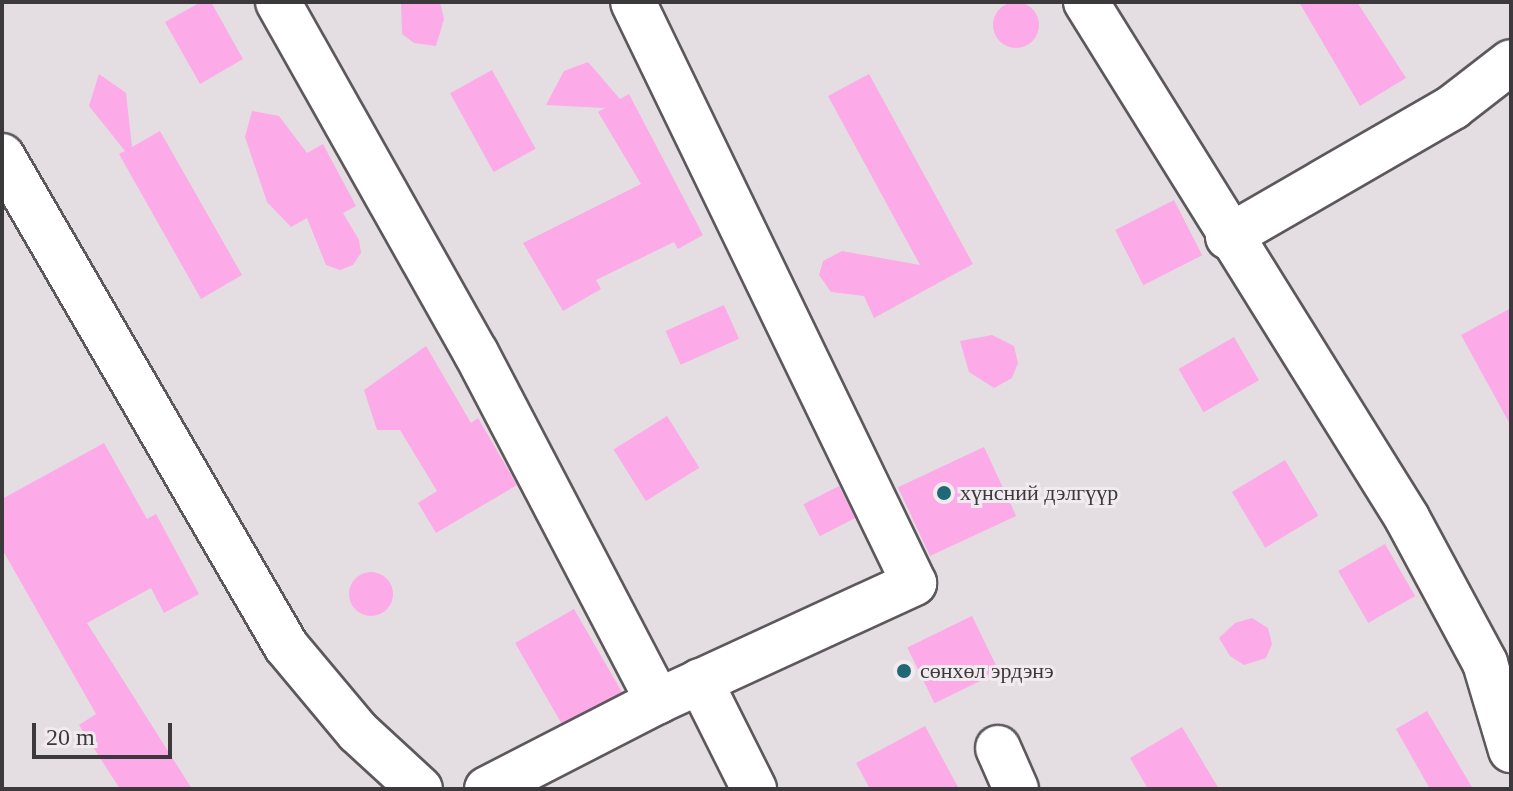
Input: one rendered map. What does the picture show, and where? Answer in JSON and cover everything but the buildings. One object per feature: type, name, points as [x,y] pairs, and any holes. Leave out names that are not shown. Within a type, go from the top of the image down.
[{"type":"street","points":[[278,2],[476,353],[658,701]]},
{"type":"street","points":[[487,789],[658,701],[914,583],[633,2]]},
{"type":"street","points":[[1086,2],[1228,237],[1407,518],[1485,663],[1511,750]]},
{"type":"street","points":[[1228,237],[1453,107],[1511,62]]},
{"type":"street","points":[[2,156],[286,646],[358,732],[420,789]]},
{"type":"street","points":[[700,681],[754,789]]},
{"type":"street","points":[[998,748],[1016,789]]},
{"type":"place","name":"хүнсний дэлгүүр","points":[[944,493]]},
{"type":"place","name":"сөнхөл эрдэнэ","points":[[904,671]]}]
